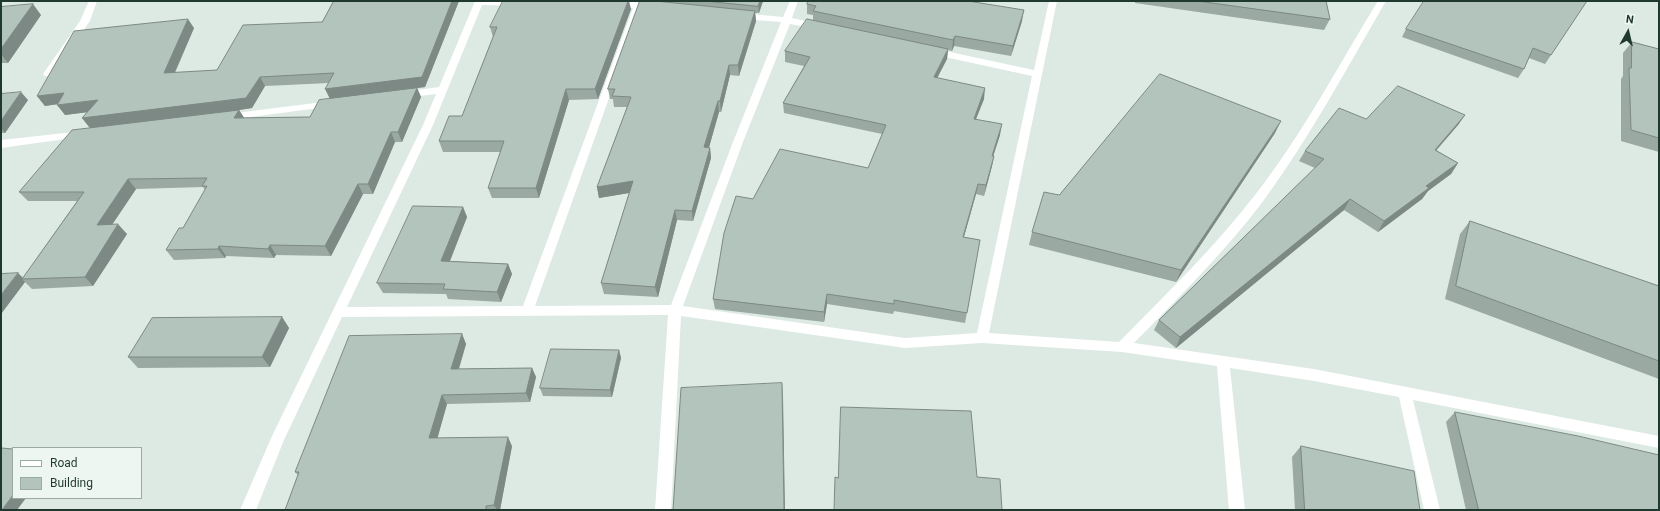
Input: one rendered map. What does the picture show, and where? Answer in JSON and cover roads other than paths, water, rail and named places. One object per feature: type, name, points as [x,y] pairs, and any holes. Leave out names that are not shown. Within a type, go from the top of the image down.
[{"type":"street","points":[[48,74],[85,21],[93,1]]},
{"type":"street","points":[[663,510],[675,310],[738,142],[794,1]]},
{"type":"street","points":[[982,338],[1053,1]]},
{"type":"street","points":[[1122,347],[1220,247],[1260,198],[1286,162],[1382,1]]},
{"type":"street","points":[[248,510],[277,440],[428,125],[441,90],[479,2],[527,3]]},
{"type":"street","points":[[606,4],[662,7]]},
{"type":"street","points":[[526,311],[638,5]]},
{"type":"street","points":[[732,15],[786,20],[832,30]]},
{"type":"street","points":[[924,50],[1038,74]]},
{"type":"street","points":[[394,96],[441,90]]},
{"type":"street","points":[[213,118],[339,103]]},
{"type":"street","points":[[1,144],[95,133]]},
{"type":"street","points":[[338,312],[675,310],[905,343],[982,338],[1122,347],[1314,375],[1659,442]]},
{"type":"street","points":[[1223,361],[1237,510]]},
{"type":"street","points":[[1405,393],[1432,510]]}]
